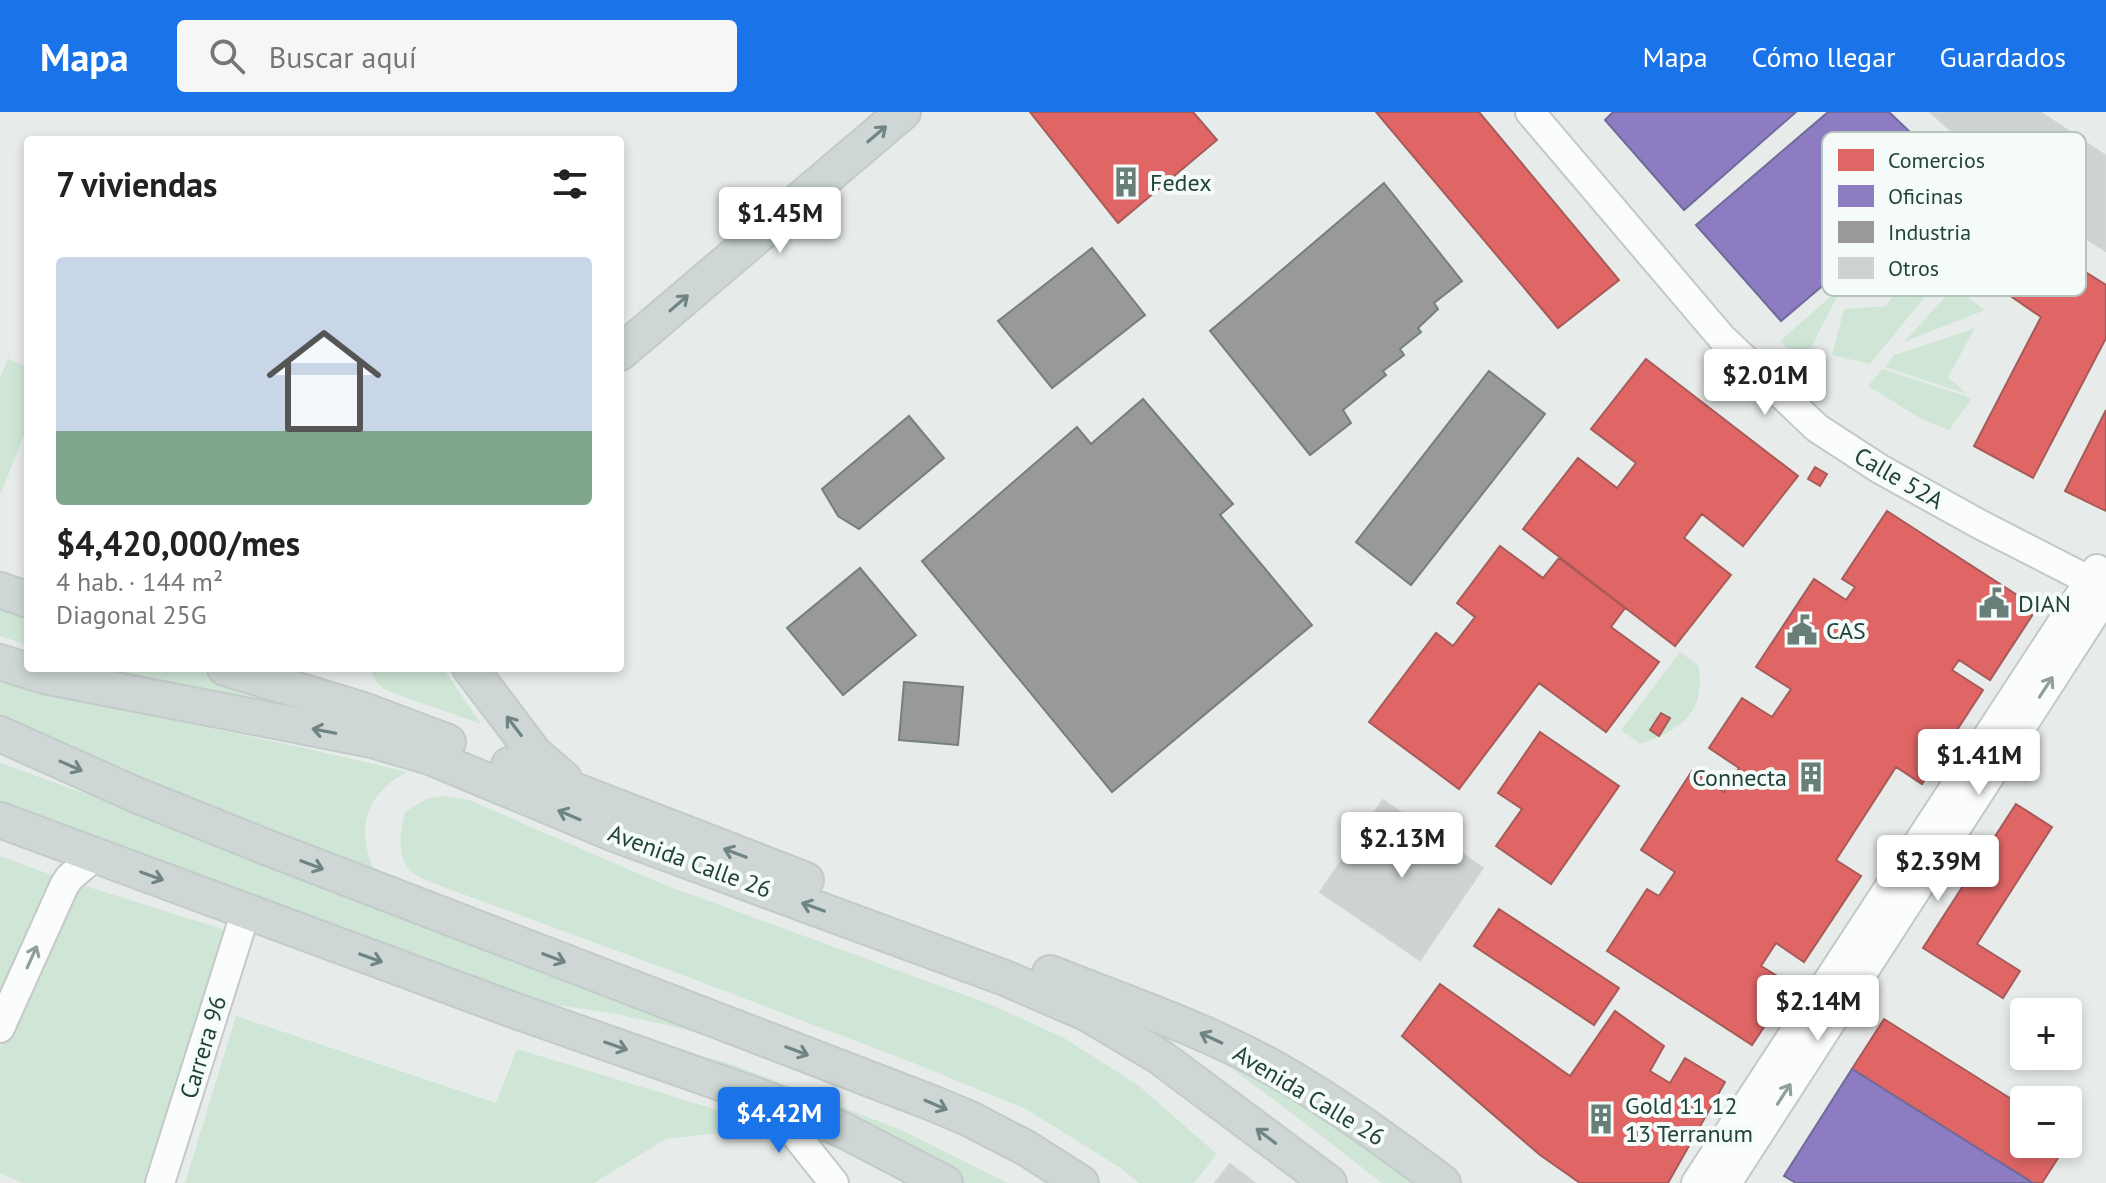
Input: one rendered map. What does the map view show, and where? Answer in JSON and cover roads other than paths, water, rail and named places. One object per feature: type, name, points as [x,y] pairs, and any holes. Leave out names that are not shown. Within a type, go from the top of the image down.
[{"type":"main road","points":[[624,350],[903,112]]},
{"type":"main road","points":[[0,590],[24,599]]},
{"type":"main road","name":"Avenida Calle 26","points":[[0,662],[24,670]]},
{"type":"main road","name":"Avenida Calle 26","points":[[31,672],[372,740],[430,757],[617,835],[1005,978],[1086,1013],[1160,1057],[1329,1183]]},
{"type":"main road","name":"Avenida Calle 26","points":[[238,672],[393,720],[1021,961],[1207,1036],[1269,1066],[1325,1099],[1443,1183]]},
{"type":"main road","points":[[473,672],[535,754],[555,773],[591,797]]},
{"type":"main road","points":[[0,734],[134,794],[251,841],[932,1103],[1026,1148],[1081,1183]]},
{"type":"main road","points":[[0,820],[501,1006],[758,1096],[843,1130],[945,1183]]},
{"type":"street","name":"Calle 52A","points":[[1530,112],[1722,338],[1817,428],[1880,469],[2101,582]]},
{"type":"street","name":"Calle 52A","points":[[1543,112],[1684,278],[1798,399],[1866,449],[2101,582]]},
{"type":"street","points":[[1696,1183],[2101,582]]},
{"type":"street","points":[[1727,1183],[2101,582]]},
{"type":"street","points":[[0,1028],[64,886],[95,856]]},
{"type":"street","name":"Carrera 96","points":[[160,1183],[246,911]]},
{"type":"street","points":[[758,1096],[786,1123],[834,1183]]},
{"type":"place","name":"Fedex","points":[[1126,182]]},
{"type":"place","name":"DIAN","points":[[1994,603]]},
{"type":"place","name":"CAS","points":[[1802,630]]},
{"type":"place","name":"Connecta","points":[[1811,777]]},
{"type":"place","name":"Gold 11 12 13 Terranum","points":[[1601,1119]]}]
